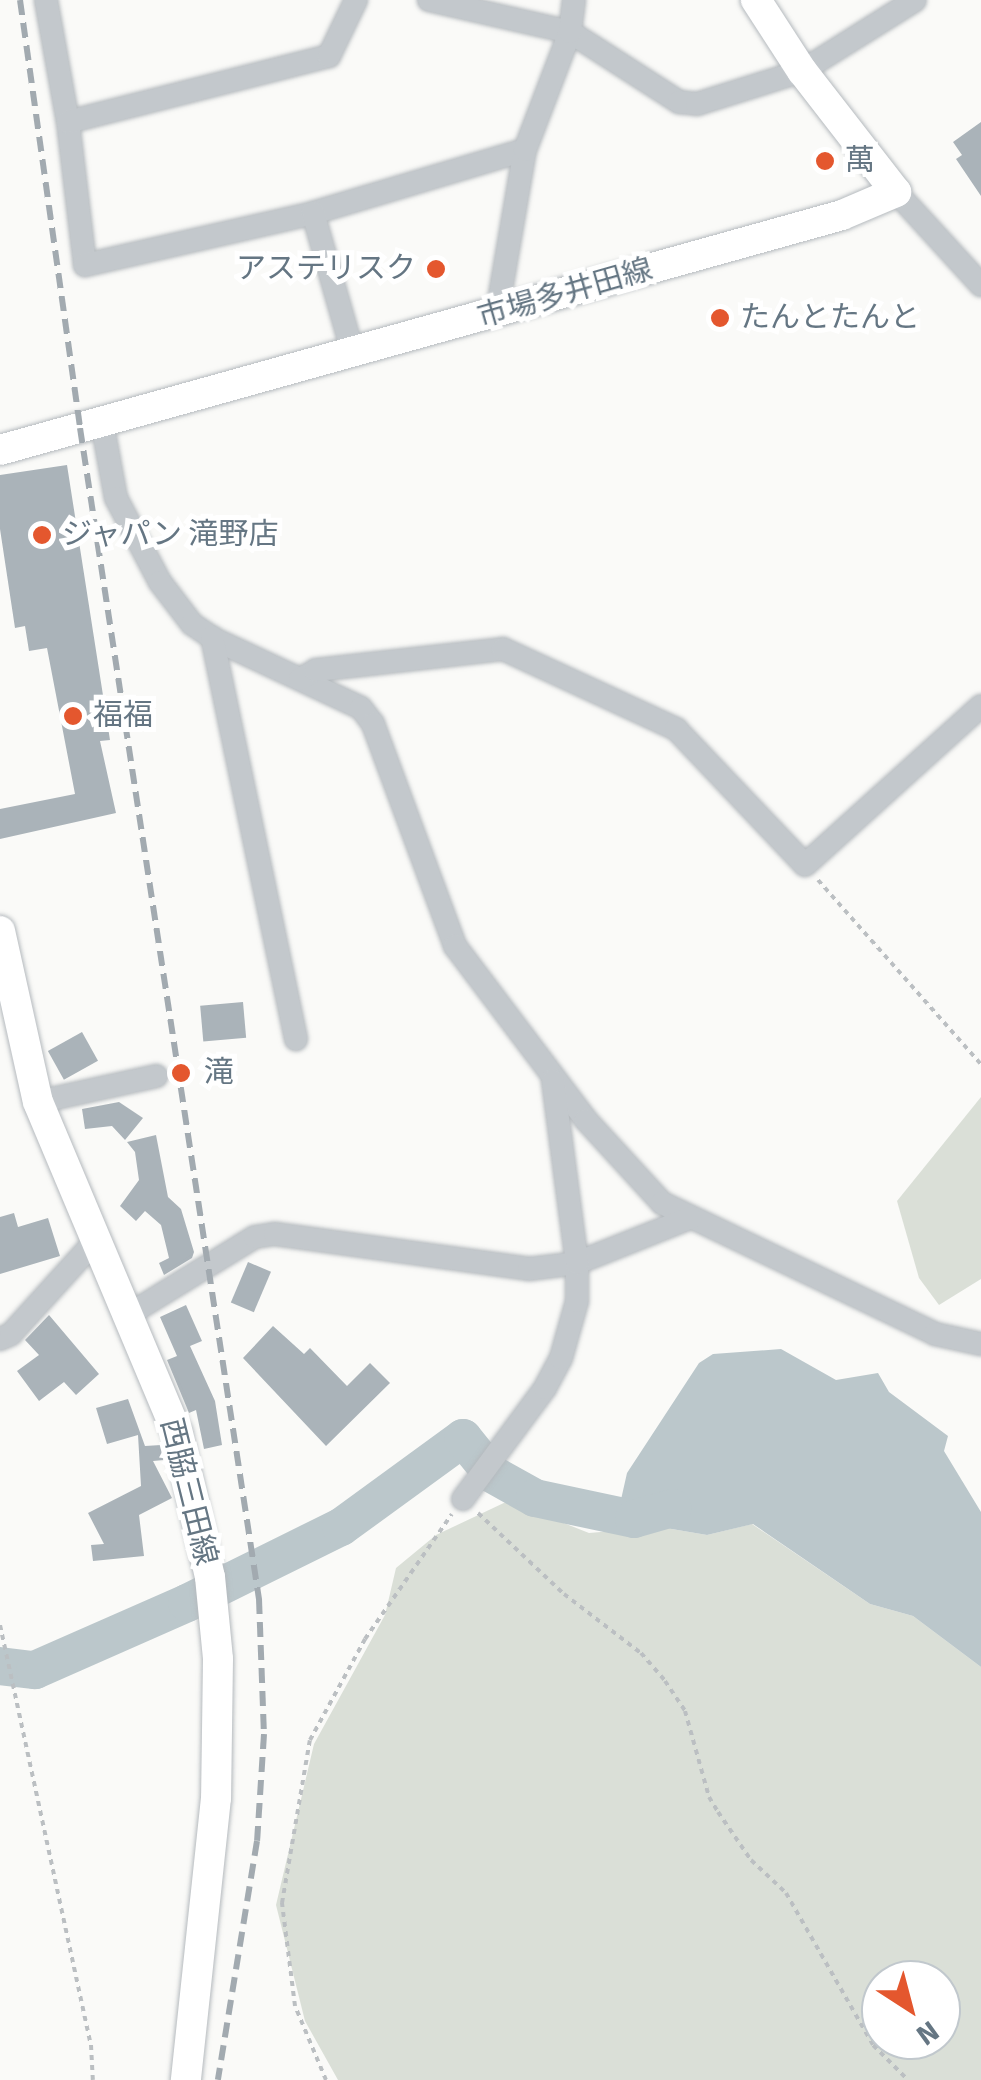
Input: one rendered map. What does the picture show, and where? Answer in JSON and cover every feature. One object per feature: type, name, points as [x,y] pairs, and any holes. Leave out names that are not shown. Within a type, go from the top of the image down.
[{"type":"main road","points":[[756,0],[802,71],[896,192]]},
{"type":"main road","name":"市場多井田線","points":[[0,450],[842,215],[896,192]]},
{"type":"main road","name":"西脇三田線","points":[[0,931],[3,959],[38,1102],[177,1432],[212,1590],[219,1723],[216,1798],[186,2080]]},
{"type":"street","points":[[46,0],[68,122],[85,264],[313,213],[525,150]]},
{"type":"street","points":[[68,122],[330,56],[356,0]]},
{"type":"street","points":[[430,0],[570,32],[679,102],[697,104],[802,71],[916,0]]},
{"type":"street","points":[[497,314],[525,150],[570,32],[574,0]]},
{"type":"street","points":[[896,192],[981,286]]},
{"type":"street","points":[[313,213],[353,353]]},
{"type":"street","points":[[102,422],[116,498],[133,538],[192,624],[361,708],[374,724],[456,946],[553,1078],[662,1203],[935,1334],[981,1344]]},
{"type":"street","points":[[212,637],[296,1039]]},
{"type":"street","points":[[300,678],[316,670],[503,649],[676,729],[806,865],[981,706]]},
{"type":"street","points":[[38,1102],[156,1076]]},
{"type":"street","points":[[462,1500],[545,1388],[561,1358],[577,1301],[577,1263],[553,1078]]},
{"type":"street","points":[[128,1315],[255,1237],[276,1234],[529,1269],[577,1263],[690,1218]]},
{"type":"street","points":[[0,1340],[11,1334],[96,1240]]},
{"type":"path","points":[[806,865],[981,1064]]},
{"type":"path","points":[[326,2080],[295,2006],[282,1903],[310,1740],[365,1639],[462,1500],[564,1594],[641,1653],[665,1681],[686,1711],[709,1796],[718,1812],[752,1860],[786,1893],[873,2045],[908,2080]]},
{"type":"path","points":[[0,1625],[90,2044],[94,2080]]},
{"type":"shaded area","points":[[981,1097],[981,1279],[939,1305],[919,1278],[897,1201]]},
{"type":"shaded area","points":[[781,1349],[836,1380],[878,1373],[889,1392],[948,1436],[944,1451],[981,1512],[981,1667],[913,1616],[870,1604],[753,1524],[707,1535],[660,1527],[617,1531],[625,1507],[620,1504],[627,1473],[699,1363],[713,1354]]},
{"type":"shaded area","points":[[508,1501],[589,1533],[660,1527],[707,1535],[752,1524],[870,1604],[913,1616],[981,1667],[981,2080],[338,2080],[305,2021],[276,1905],[314,1744],[385,1615],[396,1568],[436,1535]]},
{"type":"building","points":[[981,122],[981,196],[956,159],[962,155],[953,142]]},
{"type":"building","points":[[67,465],[110,740],[100,741],[116,813],[0,839],[0,809],[75,794],[47,648],[29,651],[25,626],[15,628],[0,529],[0,475]]},
{"type":"building","points":[[243,1002],[246,1038],[203,1042],[200,1006]]},
{"type":"building","points":[[82,1032],[98,1061],[64,1080],[48,1051]]},
{"type":"building","points":[[119,1102],[143,1118],[125,1140],[112,1126],[85,1129],[82,1109]]},
{"type":"building","points":[[156,1135],[168,1197],[181,1209],[194,1252],[192,1258],[164,1275],[159,1263],[169,1258],[161,1225],[145,1211],[136,1221],[120,1206],[139,1180],[135,1152],[127,1142]]},
{"type":"building","points":[[14,1213],[18,1227],[48,1218],[60,1256],[0,1274],[0,1217]]},
{"type":"building","points":[[248,1262],[271,1272],[254,1312],[231,1303]]},
{"type":"building","points":[[186,1305],[202,1341],[190,1346],[215,1401],[222,1445],[204,1449],[196,1410],[189,1413],[167,1360],[177,1356],[160,1317]]},
{"type":"building","points":[[49,1315],[99,1374],[76,1395],[64,1382],[39,1401],[17,1371],[39,1355],[25,1340]]},
{"type":"building","points":[[273,1326],[304,1354],[310,1348],[347,1386],[370,1363],[390,1383],[326,1446],[243,1358]]},
{"type":"building","points":[[128,1399],[145,1446],[161,1445],[164,1460],[153,1461],[172,1498],[139,1515],[144,1556],[93,1561],[91,1545],[104,1544],[88,1513],[141,1486],[138,1435],[107,1444],[96,1408]]},
{"type":"waterway","points":[[0,1666],[35,1670],[187,1603],[341,1527],[463,1438],[483,1463]]},
{"type":"waterway","points":[[492,1474],[535,1498],[634,1519],[672,1508]]},
{"type":"railway","points":[[20,0],[80,428],[259,1599],[264,1734],[257,1841],[218,2080]]},
{"type":"place","name":"萬","points":[[825,161]]},
{"type":"place","name":"アステリスク","points":[[436,269]]},
{"type":"place","name":"たんとたんと","points":[[720,318]]},
{"type":"place","name":"ジャパン 滝野店","points":[[42,535]]},
{"type":"place","name":"福福","points":[[73,716]]},
{"type":"place","name":"滝","points":[[181,1073]]}]
